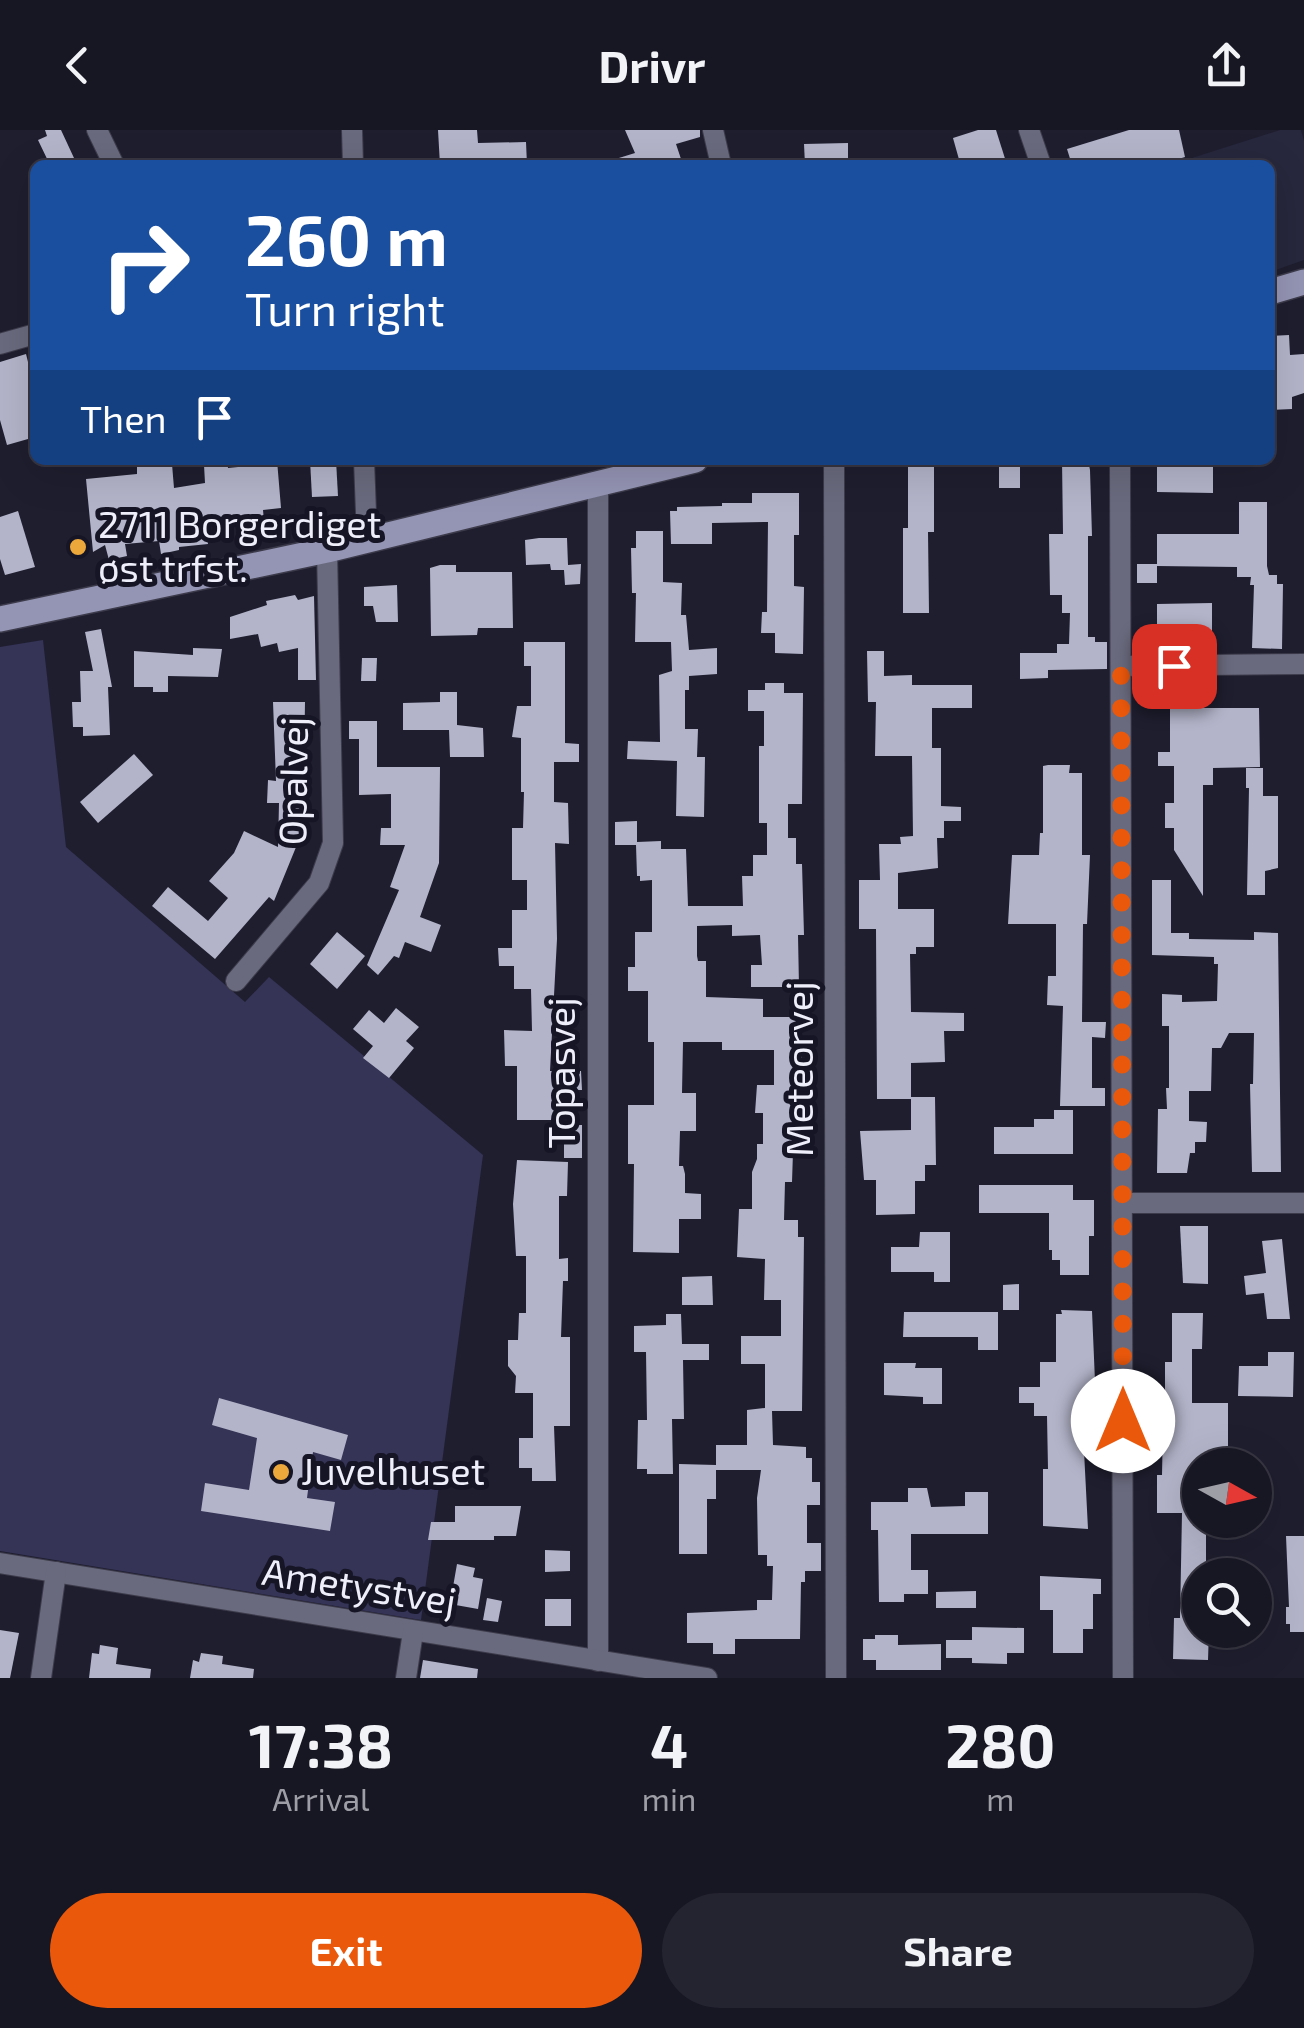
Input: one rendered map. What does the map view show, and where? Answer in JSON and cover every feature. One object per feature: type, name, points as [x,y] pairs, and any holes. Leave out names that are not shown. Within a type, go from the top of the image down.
[{"type":"street","points":[[98,130],[112,160]]},
{"type":"street","points":[[352,130],[353,160]]},
{"type":"street","points":[[713,130],[720,160]]},
{"type":"street","points":[[1028,130],[1038,160]]},
{"type":"street","points":[[1275,291],[1304,282]]},
{"type":"street","points":[[0,344],[30,335]]},
{"type":"street","points":[[364,465],[367,539]]},
{"type":"street","points":[[0,620],[327,550],[675,465]]},
{"type":"street","name":"Meteorvej","points":[[834,465],[836,1678]]},
{"type":"street","points":[[1120,465],[1123,1678]]},
{"type":"street","name":"Topasvej","points":[[598,485],[598,1661]]},
{"type":"street","name":"Opalvej","points":[[236,981],[319,883],[333,843],[327,550]]},
{"type":"street","points":[[1121,666],[1304,664]]},
{"type":"street","points":[[1123,1202],[1304,1203]]},
{"type":"street","name":"Ametystvej","points":[[0,1563],[707,1678]]},
{"type":"street","points":[[41,1678],[56,1572]]},
{"type":"street","points":[[406,1678],[413,1632]]},
{"type":"shaded area","points":[[1280,130],[1301,130],[1304,260],[1275,270],[1275,160],[1186,160]]},
{"type":"shaded area","points":[[43,640],[66,847],[245,1002],[269,977],[483,1155],[421,1620],[0,1551],[0,647]]},
{"type":"building","points":[[45,130],[61,130],[74,158],[48,160],[38,140],[47,136]]},
{"type":"building","points":[[438,130],[477,130],[478,143],[526,142],[527,160],[440,160]]},
{"type":"building","points":[[625,130],[700,130],[700,137],[676,144],[681,160],[612,160],[635,153]]},
{"type":"building","points":[[978,130],[996,130],[1005,160],[959,160],[953,138]]},
{"type":"building","points":[[1129,130],[1179,130],[1185,157],[1070,160],[1067,149]]},
{"type":"building","points":[[848,143],[848,160],[805,160],[804,144]]},
{"type":"building","points":[[1289,335],[1290,355],[1304,354],[1304,393],[1292,397],[1292,409],[1275,410],[1275,336]]},
{"type":"building","points":[[26,354],[30,361],[30,438],[7,445],[0,420],[0,362]]},
{"type":"building","points":[[172,465],[174,488],[205,483],[204,465],[277,465],[281,508],[263,510],[264,521],[206,525],[208,544],[179,547],[161,554],[159,541],[125,544],[127,556],[109,560],[105,545],[93,552],[86,479],[137,474],[137,467]]},
{"type":"building","points":[[310,465],[336,465],[338,496],[312,497]]},
{"type":"building","points":[[908,465],[934,465],[934,532],[928,532],[929,613],[903,613],[903,528],[908,528]]},
{"type":"building","points":[[999,465],[1020,465],[1020,488],[999,488]]},
{"type":"building","points":[[1062,465],[1089,465],[1092,536],[1088,536],[1088,637],[1095,637],[1095,642],[1107,642],[1107,669],[1048,670],[1048,678],[1020,679],[1020,653],[1057,653],[1057,644],[1069,644],[1070,613],[1062,613],[1062,595],[1050,595],[1049,534],[1063,534]]},
{"type":"building","points":[[1157,465],[1213,465],[1213,493],[1157,492]]},
{"type":"building","points":[[752,493],[799,493],[794,586],[804,587],[803,654],[775,653],[775,633],[761,633],[762,612],[767,612],[768,522],[712,523],[712,544],[671,544],[670,511],[677,511],[677,507],[752,503]]},
{"type":"building","points":[[1239,502],[1267,502],[1267,566],[1269,575],[1277,575],[1277,584],[1283,584],[1282,649],[1252,648],[1254,585],[1250,585],[1251,577],[1237,577],[1237,567],[1157,566],[1157,534],[1239,534]]},
{"type":"building","points":[[18,511],[35,567],[5,575],[0,559],[0,517]]},
{"type":"building","points":[[636,531],[663,531],[663,582],[682,583],[681,615],[686,615],[689,650],[717,648],[717,674],[689,676],[689,690],[685,690],[685,729],[698,729],[697,757],[705,757],[704,817],[676,816],[677,761],[627,759],[628,741],[660,742],[659,675],[672,671],[671,642],[635,642],[636,593],[632,593],[631,548],[636,548]]},
{"type":"building","points":[[567,538],[568,565],[581,564],[580,584],[565,585],[564,570],[551,570],[550,564],[526,565],[525,540]]},
{"type":"building","points":[[1137,564],[1157,564],[1157,583],[1137,583]]},
{"type":"building","points":[[456,565],[456,572],[512,572],[513,628],[478,628],[477,635],[431,636],[430,568]]},
{"type":"building","points":[[397,585],[398,622],[376,622],[373,606],[364,606],[364,587]]},
{"type":"building","points":[[295,595],[298,600],[314,596],[316,680],[298,680],[298,648],[279,652],[277,643],[261,647],[258,634],[230,639],[230,617],[267,605],[266,601]]},
{"type":"building","points":[[1212,603],[1212,635],[1157,635],[1157,604]]},
{"type":"building","points":[[101,629],[112,687],[108,687],[110,735],[83,736],[83,727],[73,727],[72,702],[81,702],[80,671],[93,671],[85,632]]},
{"type":"building","points":[[524,642],[565,642],[565,743],[579,744],[579,762],[554,762],[554,802],[568,803],[569,844],[555,843],[557,939],[550,1071],[581,1071],[582,1090],[563,1090],[563,1120],[517,1120],[517,1066],[505,1066],[504,1030],[532,1031],[531,989],[514,989],[514,966],[499,966],[498,948],[512,948],[512,910],[527,910],[527,880],[512,880],[512,828],[523,828],[524,792],[521,738],[512,737],[517,706],[531,706],[531,666],[524,666]]},
{"type":"building","points":[[193,648],[222,649],[218,677],[168,676],[168,692],[134,687],[134,651],[193,655]]},
{"type":"building","points":[[867,651],[884,651],[884,676],[912,675],[912,685],[972,685],[972,708],[932,708],[932,748],[941,748],[941,806],[961,807],[961,821],[944,821],[944,838],[937,838],[938,868],[898,873],[898,909],[934,909],[934,947],[916,947],[916,954],[910,954],[911,1012],[964,1013],[964,1031],[944,1031],[945,1062],[911,1063],[911,1099],[877,1099],[876,929],[859,929],[859,880],[880,880],[879,844],[901,844],[900,837],[913,836],[912,756],[875,756],[876,702],[868,702]]},
{"type":"building","points":[[362,658],[377,658],[376,681],[361,681]]},
{"type":"building","points":[[765,683],[784,683],[784,693],[803,693],[802,804],[788,804],[788,838],[796,838],[796,864],[802,864],[804,935],[798,935],[799,987],[751,987],[751,965],[762,965],[760,935],[732,936],[732,925],[697,926],[697,956],[698,961],[706,961],[706,997],[763,999],[763,1017],[802,1017],[802,1142],[800,1152],[793,1152],[792,1182],[785,1182],[784,1220],[798,1220],[798,1237],[804,1237],[802,1411],[772,1411],[773,1445],[806,1447],[806,1458],[812,1458],[812,1482],[820,1482],[820,1505],[807,1505],[807,1543],[821,1543],[821,1571],[805,1571],[805,1582],[801,1582],[800,1639],[735,1639],[735,1654],[713,1654],[713,1643],[687,1643],[687,1613],[757,1610],[757,1600],[772,1600],[773,1566],[767,1566],[767,1555],[758,1555],[757,1498],[761,1470],[716,1470],[716,1445],[747,1445],[747,1410],[765,1408],[765,1364],[741,1364],[741,1336],[781,1336],[781,1300],[764,1300],[765,1259],[737,1257],[739,1209],[752,1209],[752,1172],[757,1144],[763,1144],[763,1113],[755,1113],[757,1085],[774,1085],[774,1050],[722,1050],[722,1042],[683,1042],[682,1093],[696,1093],[696,1131],[680,1131],[679,1166],[683,1166],[685,1174],[685,1193],[701,1194],[701,1219],[679,1219],[679,1253],[633,1252],[634,1164],[628,1164],[628,1105],[654,1105],[654,1042],[648,1042],[648,991],[628,991],[628,967],[635,967],[635,932],[652,932],[652,880],[640,881],[637,876],[636,845],[615,845],[615,822],[637,821],[637,842],[661,841],[661,849],[686,849],[688,906],[743,906],[742,876],[753,876],[753,855],[767,855],[767,823],[759,823],[759,746],[764,746],[764,711],[748,711],[748,690],[765,690]]},
{"type":"building","points":[[440,692],[457,692],[457,725],[483,728],[484,757],[450,757],[449,730],[403,730],[403,703],[440,702]]},
{"type":"building","points":[[1170,697],[1195,697],[1195,708],[1259,708],[1260,767],[1213,768],[1213,785],[1203,785],[1203,896],[1174,850],[1174,828],[1165,828],[1165,803],[1174,803],[1174,766],[1158,766],[1158,752],[1170,752]]},
{"type":"building","points":[[273,702],[305,702],[303,830],[274,901],[269,897],[215,959],[152,906],[168,887],[208,921],[228,898],[209,881],[234,853],[244,831],[278,847],[279,803],[267,803],[268,780],[276,781]]},
{"type":"building","points":[[349,721],[377,721],[377,767],[440,767],[439,863],[420,917],[441,925],[431,952],[405,942],[399,958],[394,956],[378,975],[367,965],[399,890],[390,887],[405,845],[380,845],[381,828],[391,828],[391,794],[359,795],[359,739],[349,739]]},
{"type":"building","points":[[134,754],[153,775],[98,823],[80,802]]},
{"type":"building","points":[[1070,765],[1069,773],[1082,773],[1082,855],[1090,855],[1087,924],[1083,924],[1082,1022],[1106,1022],[1105,1038],[1092,1037],[1092,1088],[1105,1088],[1105,1106],[1060,1106],[1063,1006],[1047,1005],[1048,976],[1056,976],[1056,924],[1008,924],[1012,855],[1039,855],[1043,833],[1043,766]]},
{"type":"building","points":[[1246,768],[1263,768],[1263,796],[1278,796],[1278,868],[1265,871],[1265,895],[1247,895]]},
{"type":"building","points":[[1152,880],[1171,880],[1171,933],[1189,933],[1189,939],[1254,940],[1254,932],[1278,933],[1281,1172],[1252,1172],[1250,1084],[1254,1033],[1229,1033],[1221,1048],[1212,1048],[1211,1091],[1189,1091],[1189,1121],[1207,1122],[1206,1142],[1195,1142],[1187,1173],[1157,1173],[1158,1109],[1167,1109],[1169,1088],[1169,1026],[1162,1026],[1162,994],[1182,995],[1182,1002],[1217,1001],[1218,964],[1214,964],[1214,957],[1152,955]]},
{"type":"building","points":[[337,932],[365,956],[337,989],[310,964]]},
{"type":"building","points":[[396,1008],[419,1027],[406,1041],[414,1048],[389,1078],[363,1058],[373,1046],[353,1029],[369,1010],[384,1023]]},
{"type":"building","points":[[911,1097],[935,1097],[936,1165],[925,1165],[925,1181],[915,1181],[915,1214],[876,1215],[876,1180],[864,1180],[860,1131],[911,1130]]},
{"type":"building","points":[[1054,1110],[1073,1110],[1073,1154],[994,1154],[994,1127],[1034,1127],[1034,1119],[1054,1119]]},
{"type":"building","points":[[564,1125],[582,1125],[582,1158],[564,1158]]},
{"type":"building","points":[[517,1160],[568,1162],[567,1196],[559,1196],[559,1259],[568,1258],[561,1337],[570,1337],[570,1426],[554,1426],[556,1481],[532,1481],[532,1468],[519,1468],[519,1438],[533,1438],[533,1393],[515,1393],[516,1376],[508,1366],[508,1340],[518,1340],[519,1313],[526,1313],[526,1256],[516,1256],[513,1204]]},
{"type":"building","points":[[979,1185],[1073,1185],[1073,1200],[1094,1200],[1089,1275],[1060,1275],[1060,1260],[1052,1260],[1049,1250],[1049,1213],[979,1213]]},
{"type":"building","points":[[1180,1226],[1208,1226],[1208,1284],[1183,1283]]},
{"type":"building","points":[[920,1232],[950,1232],[950,1282],[934,1282],[934,1272],[891,1272],[891,1247],[919,1247]]},
{"type":"building","points":[[1282,1239],[1290,1319],[1267,1319],[1264,1293],[1246,1295],[1244,1276],[1266,1273],[1262,1241]]},
{"type":"building","points":[[712,1276],[713,1305],[682,1305],[682,1277]]},
{"type":"building","points":[[1019,1284],[1019,1310],[1003,1310],[1003,1285]]},
{"type":"building","points":[[1061,1310],[1092,1311],[1096,1405],[1094,1451],[1084,1451],[1088,1529],[1043,1526],[1047,1416],[1034,1416],[1034,1403],[1019,1403],[1019,1387],[1040,1387],[1040,1362],[1056,1362],[1056,1314],[1062,1314]]},
{"type":"building","points":[[904,1312],[998,1312],[998,1350],[978,1350],[978,1337],[903,1337]]},
{"type":"building","points":[[1172,1313],[1203,1313],[1202,1349],[1192,1349],[1192,1403],[1228,1403],[1228,1448],[1182,1448],[1182,1513],[1157,1513],[1157,1475],[1162,1475],[1165,1425],[1165,1362],[1172,1362]]},
{"type":"building","points":[[666,1314],[681,1314],[682,1344],[709,1344],[709,1360],[683,1360],[684,1419],[672,1419],[673,1474],[647,1474],[647,1469],[637,1469],[638,1420],[647,1420],[646,1352],[634,1352],[634,1326],[666,1325]]},
{"type":"building","points":[[1268,1352],[1294,1352],[1293,1397],[1238,1396],[1239,1366],[1268,1366]]},
{"type":"building","points":[[884,1363],[942,1368],[942,1404],[923,1404],[923,1397],[884,1395]]},
{"type":"building","name":"Juvelhuset","points":[[219,1398],[348,1435],[341,1460],[313,1452],[307,1498],[335,1502],[330,1531],[201,1511],[205,1483],[249,1490],[257,1438],[212,1425]]},
{"type":"building","points":[[679,1464],[716,1465],[716,1499],[707,1499],[707,1554],[679,1554]]},
{"type":"building","points":[[908,1488],[927,1488],[931,1507],[965,1506],[965,1492],[988,1492],[988,1534],[911,1534],[911,1570],[928,1570],[928,1594],[904,1594],[904,1602],[879,1602],[878,1530],[871,1530],[871,1502],[908,1502]]},
{"type":"building","points":[[455,1506],[521,1506],[516,1536],[428,1540],[431,1522],[455,1522]]},
{"type":"building","points":[[1182,1513],[1182,1538],[1206,1538],[1206,1558],[1182,1558],[1182,1648],[1208,1648],[1208,1660],[1173,1659],[1174,1618],[1180,1618]]},
{"type":"building","points":[[1286,1536],[1304,1536],[1304,1632],[1290,1632],[1290,1624],[1286,1624]]},
{"type":"building","points":[[545,1550],[570,1551],[570,1571],[545,1572]]},
{"type":"building","points":[[457,1564],[475,1568],[473,1577],[483,1579],[478,1609],[450,1604]]},
{"type":"building","points":[[1040,1576],[1101,1579],[1101,1594],[1093,1594],[1093,1629],[1083,1629],[1083,1653],[1053,1653],[1053,1610],[1040,1610]]},
{"type":"building","points":[[976,1591],[976,1608],[936,1608],[936,1592]]},
{"type":"building","points":[[487,1598],[502,1601],[498,1622],[483,1620]]},
{"type":"building","points":[[545,1599],[571,1599],[571,1626],[545,1626]]},
{"type":"building","points":[[972,1627],[1024,1628],[1024,1653],[1007,1653],[1007,1664],[946,1658],[946,1640],[972,1640]]},
{"type":"building","points":[[0,1630],[19,1633],[10,1678],[0,1678]]},
{"type":"building","points":[[875,1635],[898,1635],[898,1645],[941,1644],[941,1670],[876,1670],[876,1660],[863,1660],[863,1639],[875,1639]]},
{"type":"building","points":[[100,1645],[118,1648],[116,1664],[151,1669],[150,1678],[89,1678],[92,1653],[99,1654]]},
{"type":"building","points":[[201,1653],[223,1656],[222,1664],[254,1669],[253,1678],[190,1678],[193,1660],[199,1662]]},
{"type":"building","points":[[423,1660],[478,1669],[477,1678],[420,1678]]},
{"type":"place","name":"2711 Borgerdiget øst trfst.","points":[[78,547]]},
{"type":"place","name":"Juvelhuset","points":[[281,1472]]},
{"type":"route","points":[[1123,1421],[1121,666],[1174,666]]}]
